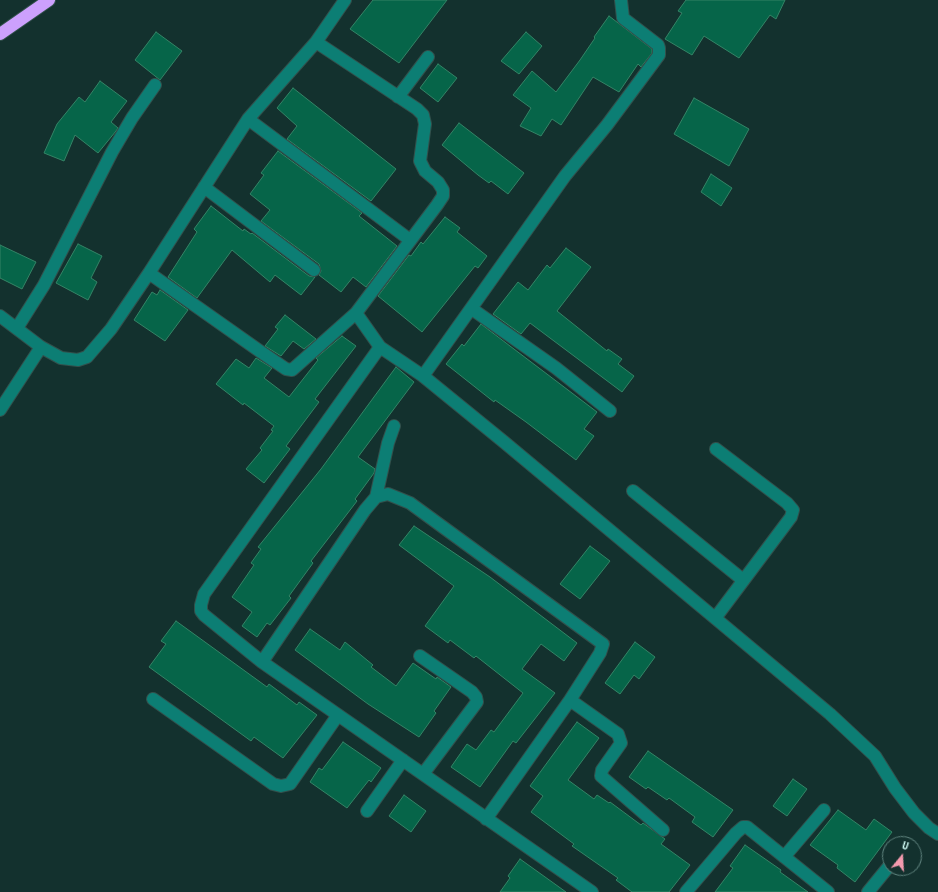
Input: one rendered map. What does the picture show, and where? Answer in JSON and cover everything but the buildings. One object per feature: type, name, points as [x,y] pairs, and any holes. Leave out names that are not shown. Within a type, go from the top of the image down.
[{"type":"highway","points":[[0,34],[49,0]]},
{"type":"street","points":[[0,316],[41,347],[66,359],[78,360],[87,357],[111,329],[150,273],[248,119],[316,42],[345,0]]},
{"type":"street","points":[[423,376],[565,176],[607,125],[659,55],[660,48],[658,45],[622,18],[621,0]]},
{"type":"street","points":[[150,273],[261,352],[286,369],[292,370],[356,313],[437,205],[443,196],[443,190],[438,182],[425,171],[420,161],[425,124],[423,115],[418,109],[398,98],[316,42]]},
{"type":"street","points":[[398,98],[428,57]]},
{"type":"street","points":[[17,328],[44,286],[116,145],[155,85]]},
{"type":"street","points":[[248,119],[410,240]]},
{"type":"street","points":[[204,187],[314,270]]},
{"type":"street","points":[[472,309],[556,368],[610,411]]},
{"type":"street","points":[[356,313],[380,347],[423,376],[716,617],[830,714],[875,756],[895,788],[914,813],[938,834]]},
{"type":"street","points":[[0,410],[41,347]]},
{"type":"street","points":[[380,347],[202,599],[201,611],[262,662],[592,892]]},
{"type":"street","points":[[262,662],[364,510],[376,497],[388,443],[394,426]]},
{"type":"street","points":[[716,449],[787,503],[793,510],[791,518],[716,617]]},
{"type":"street","points":[[633,491],[743,580]]},
{"type":"street","points":[[376,497],[388,494],[410,503],[547,604],[602,642],[600,653],[570,700],[486,819]]},
{"type":"street","points":[[420,656],[472,692],[477,702],[423,774]]},
{"type":"street","points":[[153,699],[273,784],[281,786],[290,784],[338,715]]},
{"type":"street","points":[[570,700],[618,734],[621,743],[602,770],[601,776],[663,830]]},
{"type":"street","points":[[366,811],[403,760]]},
{"type":"street","points":[[784,857],[824,810]]},
{"type":"street","points":[[686,892],[736,833],[743,827],[747,827],[828,892]]},
{"type":"street","points":[[868,892],[882,875]]}]
